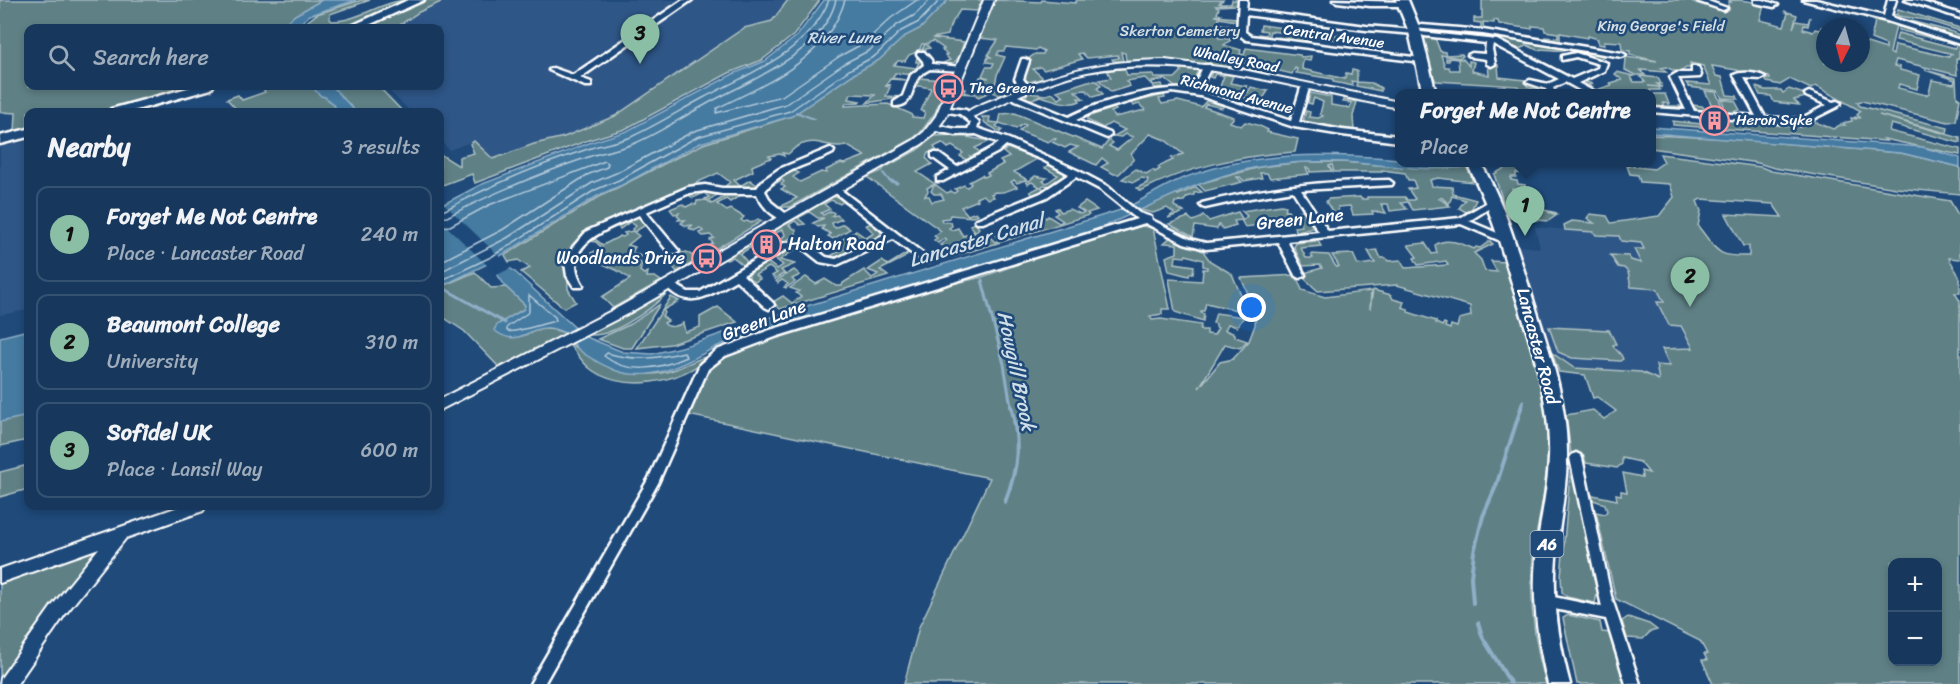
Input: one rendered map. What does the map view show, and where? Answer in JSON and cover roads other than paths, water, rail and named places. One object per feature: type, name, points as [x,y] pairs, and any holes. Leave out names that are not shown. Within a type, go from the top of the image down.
[{"type":"main road","points":[[362,24],[418,0]]},
{"type":"main road","points":[[1403,2],[1415,30],[1429,89]]},
{"type":"main road","points":[[130,108],[193,90]]},
{"type":"main road","points":[[0,140],[24,135]]},
{"type":"main road","name":"A6","points":[[1476,167],[1493,202]]},
{"type":"main road","name":"Lancaster Road","points":[[1493,202],[1549,373],[1557,419],[1558,457],[1546,558],[1544,602],[1559,684]]},
{"type":"street","points":[[574,78],[688,0]]},
{"type":"street","points":[[444,403],[594,326],[918,142],[934,128],[945,109],[989,0]]},
{"type":"street","points":[[1243,0],[1241,12],[1366,28],[1483,32],[1622,55]]},
{"type":"street","points":[[1337,0],[1403,2]]},
{"type":"street","points":[[1698,0],[1723,8]]},
{"type":"street","points":[[1806,0],[1888,19],[1960,42]]},
{"type":"street","points":[[1888,19],[1888,8],[1892,0]]},
{"type":"street","points":[[1909,0],[1960,16]]},
{"type":"street","name":"Central Avenue","points":[[1241,12],[1241,33],[1244,36],[1376,56],[1421,60]]},
{"type":"street","points":[[1415,30],[1490,41],[1586,89]]},
{"type":"street","points":[[1472,55],[1490,60],[1490,41]]},
{"type":"street","points":[[921,54],[927,60],[928,66]]},
{"type":"street","points":[[1553,89],[1601,69],[1603,63],[1575,55],[1565,58]]},
{"type":"street","points":[[1025,61],[1019,79],[1026,88]]},
{"type":"street","name":"Whalley Road","points":[[968,115],[1026,88],[1065,75],[1108,66],[1152,63],[1206,67],[1395,104]]},
{"type":"street","points":[[897,104],[909,95],[914,76],[928,66],[961,69]]},
{"type":"street","points":[[1194,94],[1206,67]]},
{"type":"street","points":[[1691,113],[1674,77],[1696,75],[1695,69]]},
{"type":"street","points":[[553,70],[588,84]]},
{"type":"street","points":[[1761,77],[1738,75],[1762,119]]},
{"type":"street","points":[[1530,82],[1548,89]]},
{"type":"street","points":[[1294,124],[1305,88]]},
{"type":"street","name":"Richmond Avenue","points":[[1071,119],[1085,112],[1158,92],[1176,90],[1294,124],[1395,139]]},
{"type":"street","points":[[1656,110],[1802,122],[1835,104],[1809,94]]},
{"type":"street","points":[[1010,96],[1107,135]]},
{"type":"street","points":[[945,109],[968,115],[975,123],[972,130]]},
{"type":"street","name":"Green Lane","points":[[934,128],[956,132],[972,130],[1006,141],[1104,188],[1137,215],[1187,241],[1206,246],[1461,221],[1493,202]]},
{"type":"street","points":[[940,179],[995,150],[1006,141]]},
{"type":"street","points":[[760,191],[778,172],[830,151]]},
{"type":"street","points":[[935,155],[957,170]]},
{"type":"street","points":[[980,221],[1044,195],[1076,173]]},
{"type":"street","points":[[1205,205],[1258,193],[1295,188],[1389,183]]},
{"type":"street","points":[[578,285],[572,276],[570,263],[582,241],[590,233],[688,190],[705,188],[722,191],[760,191]]},
{"type":"street","points":[[1295,188],[1324,234]]},
{"type":"street","points":[[836,189],[894,234],[919,258]]},
{"type":"street","points":[[760,191],[767,204],[786,218]]},
{"type":"street","points":[[641,212],[652,222],[663,241],[674,251]]},
{"type":"street","name":"Green Lane","points":[[537,684],[654,480],[697,382],[709,362],[733,347],[774,333],[1148,219]]},
{"type":"street","name":"Green Lane","points":[[1461,221],[1506,240]]},
{"type":"street","points":[[669,284],[682,294],[695,296],[737,275],[787,245],[802,244],[823,260],[837,262],[894,234]]},
{"type":"street","points":[[1281,239],[1299,275]]},
{"type":"street","points":[[737,275],[764,304]]},
{"type":"street","points":[[1576,458],[1610,614],[1633,684]]},
{"type":"street","points":[[0,576],[187,510]]},
{"type":"street","points":[[7,684],[58,611],[120,534]]},
{"type":"street","points":[[1544,602],[1610,614]]},
{"type":"water","points":[[322,0],[356,0],[310,15],[300,24],[285,24],[295,15]]},
{"type":"water","name":"River Lune","points":[[824,0],[948,0],[921,28],[905,36],[879,60],[852,75],[792,116],[700,143],[599,195],[497,258],[584,336],[623,352],[652,354],[685,346],[774,316],[1124,209],[1181,179],[1234,163],[1316,155],[1395,159],[1395,166],[1318,162],[1247,169],[1178,193],[1089,232],[736,340],[716,347],[676,367],[652,374],[627,374],[614,370],[586,355],[567,335],[554,329],[538,329],[511,338],[494,330],[497,325],[524,309],[525,305],[506,287],[489,263],[444,285],[444,204],[480,185],[589,143],[627,131],[733,74],[765,61],[797,36]]},
{"type":"water","points":[[315,90],[336,90],[352,108],[334,108],[335,106]]},
{"type":"water","points":[[1656,127],[1922,147],[1960,158],[1960,167],[1901,153],[1656,133]]},
{"type":"water","name":"River Lune","points":[[1401,167],[1463,167],[1458,168]]},
{"type":"water","points":[[24,331],[24,417],[0,422],[0,337]]},
{"type":"waterway","points":[[796,112],[814,119]]},
{"type":"waterway","points":[[883,173],[889,180],[895,182]]},
{"type":"waterway","points":[[891,181],[897,183]]},
{"type":"waterway","name":"Howgill Brook","points":[[982,280],[1004,364],[1011,407]]},
{"type":"waterway","points":[[444,288],[505,323]]},
{"type":"waterway","points":[[1521,407],[1523,401]]},
{"type":"waterway","name":"Howgill Brook","points":[[1005,502],[1017,454],[1016,431],[1011,405]]},
{"type":"waterway","points":[[1473,603],[1471,577],[1474,552],[1483,516],[1496,486],[1522,405]]},
{"type":"waterway","points":[[1478,623],[1483,638],[1511,684]]},
{"type":"place","name":"Sofidel UK","points":[[640,64]]},
{"type":"place","name":"The Green","points":[[948,88]]},
{"type":"place","name":"Heron Syke","points":[[1715,120]]},
{"type":"place","name":"Forget Me Not Centre","points":[[1525,236]]},
{"type":"place","name":"Halton Road","points":[[767,244]]},
{"type":"place","name":"Woodlands Drive","points":[[706,258]]},
{"type":"place","name":"Beaumont College","points":[[1690,307]]},
{"type":"park label","name":"King George's Field","points":[[1661,26]]},
{"type":"park label","name":"Skerton Cemetery","points":[[1180,31]]},
{"type":"water label","name":"Lancaster Canal","points":[[976,240]]}]
